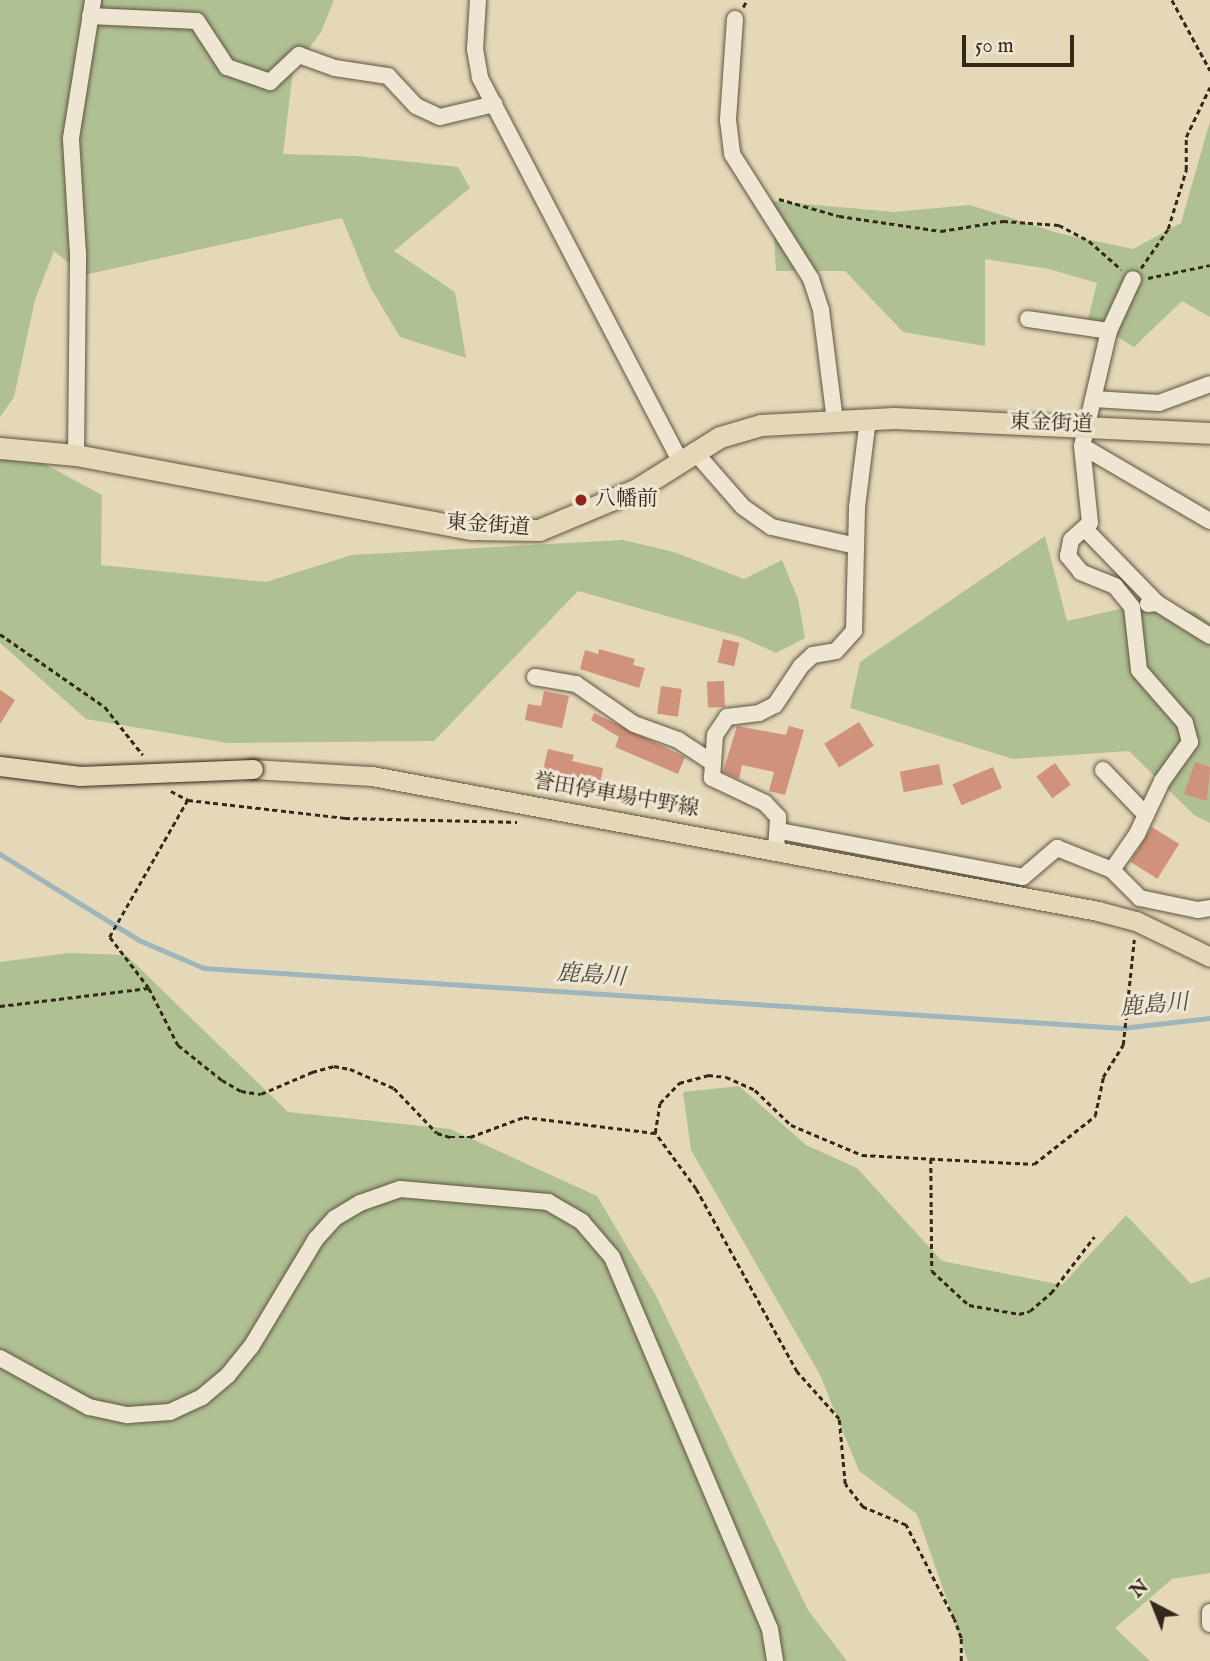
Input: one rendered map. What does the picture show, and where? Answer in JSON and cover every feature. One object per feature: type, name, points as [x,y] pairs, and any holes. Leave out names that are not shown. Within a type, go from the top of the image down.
[{"type":"highway","name":"東金街道","points":[[0,448],[76,455],[473,530],[539,530],[603,506],[720,437],[761,425],[868,419],[1085,436],[1210,433]]},
{"type":"main road","name":"誉田停車場中野線","points":[[0,766],[93,776],[253,769],[372,776],[541,805],[778,840],[1136,921],[1210,957]]},
{"type":"street","points":[[478,0],[475,49],[480,78],[687,456],[743,507],[772,527],[856,545]]},
{"type":"street","points":[[76,455],[78,254],[71,138],[92,8],[197,21],[227,67],[270,82],[299,55],[335,68],[388,76],[416,106],[440,117],[494,104]]},
{"type":"street","points":[[736,19],[728,120],[732,154],[811,279],[821,310],[835,421]]},
{"type":"street","points":[[1112,870],[1146,815],[1162,781],[1190,742],[1190,733],[1139,670],[1132,607],[1115,586],[1073,565],[1067,548],[1085,530],[1090,512],[1085,436],[1109,331],[1133,279]]},
{"type":"street","points":[[1028,319],[1109,331]]},
{"type":"street","points":[[1094,398],[1159,403],[1210,384]]},
{"type":"street","points":[[868,419],[856,545],[853,631],[836,651],[813,655],[800,666],[775,705],[759,713],[727,717],[715,735],[712,778],[765,803],[778,817],[778,840],[1023,877],[1057,848],[1112,870],[1140,898],[1198,910],[1210,908]]},
{"type":"street","points":[[1085,436],[1210,521]]},
{"type":"street","points":[[1085,530],[1157,603],[1210,636]]},
{"type":"street","points":[[1132,607],[1157,603]]},
{"type":"street","points":[[535,677],[576,684],[634,724],[678,740],[713,763]]},
{"type":"street","points":[[1103,770],[1146,815]]},
{"type":"street","points":[[1136,921],[1140,898]]},
{"type":"street","points":[[0,1358],[89,1407],[128,1415],[170,1412],[202,1397],[228,1375],[251,1348],[316,1239],[335,1217],[360,1203],[400,1189],[548,1202],[582,1222],[612,1257],[770,1629],[775,1661]]},
{"type":"street","points":[[1210,1612],[1210,1624]]},
{"type":"path","points":[[1172,0],[1210,71]]},
{"type":"path","points":[[1133,279],[1168,229],[1186,170],[1186,137],[1210,87]]},
{"type":"path","points":[[759,194],[839,216],[941,231],[1003,221],[1059,225],[1089,241],[1133,279],[1176,276],[1210,265]]},
{"type":"path","points":[[0,634],[105,707],[146,759]]},
{"type":"path","points":[[162,780],[188,800],[345,818],[510,825],[541,805]]},
{"type":"path","points":[[188,800],[110,931],[110,937],[149,988],[178,1045],[242,1091],[261,1094],[334,1066],[375,1077],[394,1088],[438,1133],[450,1137],[470,1137],[524,1117],[655,1133]]},
{"type":"path","points":[[961,1661],[961,1638],[954,1619],[906,1525],[863,1507],[845,1484],[839,1419],[797,1372],[696,1189],[655,1133],[660,1103],[668,1091],[708,1074],[740,1080],[790,1125],[851,1151],[1020,1166],[1046,1159],[1095,1116],[1103,1077],[1124,1037],[1128,1020],[1136,921]]},
{"type":"path","points":[[0,1006],[149,988]]},
{"type":"path","points":[[931,1159],[932,1271],[969,1306],[1018,1314],[1030,1311],[1051,1293],[1094,1237]]},
{"type":"green space","points":[[0,0],[334,0],[321,32],[293,71],[283,154],[356,156],[458,167],[470,188],[394,251],[455,292],[466,358],[400,337],[370,287],[342,218],[84,275],[54,251],[35,300],[14,397],[0,417]]},
{"type":"green space","points":[[1210,121],[1210,317],[1182,301],[1134,347],[1088,319],[1097,283],[1049,269],[985,259],[985,346],[903,332],[845,271],[776,271],[772,201],[894,212],[970,205],[1058,233],[1133,249],[1181,223]]},
{"type":"green space","points":[[0,440],[102,495],[101,565],[266,582],[352,555],[623,540],[674,552],[744,579],[782,560],[798,599],[805,638],[776,653],[741,637],[578,591],[434,741],[228,743],[86,719],[0,643]]},
{"type":"green space","points":[[1045,536],[1067,621],[1142,604],[1196,612],[1210,623],[1210,823],[1194,815],[1129,751],[1013,759],[850,708],[860,662]]},
{"type":"green space","points":[[69,953],[126,955],[288,1112],[450,1129],[597,1196],[655,1294],[808,1610],[847,1661],[0,1661],[0,962]]},
{"type":"green space","points":[[739,1086],[806,1145],[857,1168],[942,1261],[1062,1285],[1126,1215],[1191,1284],[1210,1277],[1210,1573],[1172,1579],[1115,1628],[1150,1661],[968,1661],[917,1514],[859,1471],[820,1375],[691,1150],[683,1092]]},
{"type":"building","points":[[723,639],[740,643],[734,666],[718,662]]},
{"type":"building","points":[[599,649],[635,659],[633,665],[645,668],[639,688],[580,669],[585,650],[598,654]]},
{"type":"building","points":[[724,681],[725,707],[708,708],[707,682]]},
{"type":"building","points":[[661,686],[682,689],[678,717],[657,714]]},
{"type":"building","points":[[0,690],[15,700],[0,724]]},
{"type":"building","points":[[544,691],[569,696],[562,728],[525,720],[528,704],[541,706]]},
{"type":"building","points":[[594,713],[685,757],[678,774],[615,747],[619,737],[591,720]]},
{"type":"building","points":[[859,722],[874,746],[839,767],[824,744]]},
{"type":"building","points":[[737,726],[786,735],[789,726],[804,730],[785,795],[769,791],[774,772],[742,765],[739,779],[723,772]]},
{"type":"building","points":[[548,749],[574,755],[572,761],[603,768],[600,785],[542,775]]},
{"type":"building","points":[[1195,762],[1210,767],[1207,801],[1184,794]]},
{"type":"building","points":[[1055,763],[1071,785],[1052,798],[1036,777]]},
{"type":"building","points":[[939,764],[943,785],[904,792],[900,772]]},
{"type":"building","points":[[993,767],[1002,788],[961,805],[952,784]]},
{"type":"building","points":[[1152,827],[1179,844],[1157,879],[1130,862]]},
{"type":"waterway","name":"鹿島川","points":[[0,854],[139,940],[204,968],[1122,1028],[1210,1018]]},
{"type":"place","name":"八幡前","points":[[581,500]]}]
